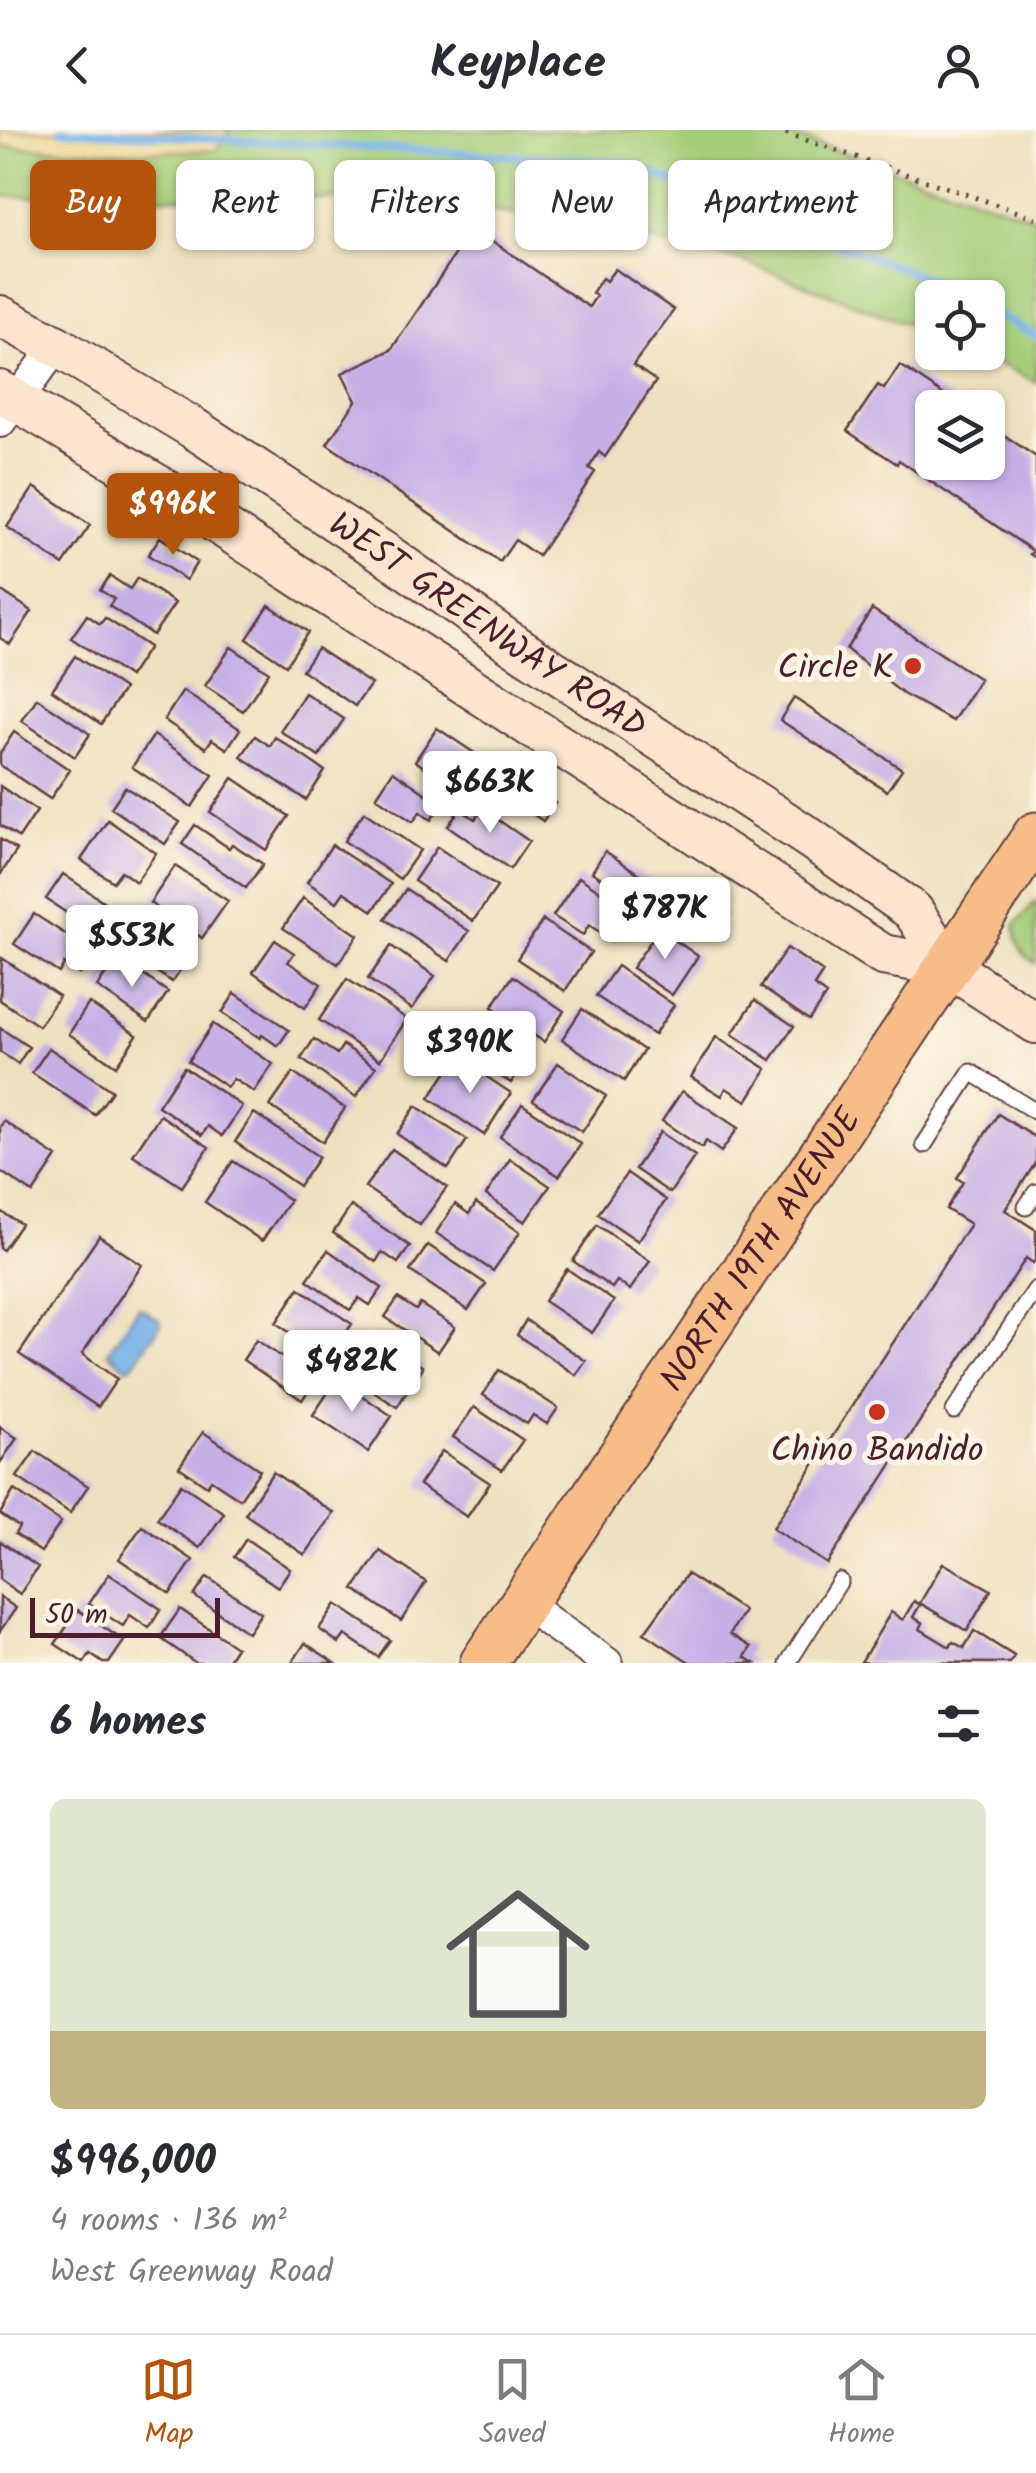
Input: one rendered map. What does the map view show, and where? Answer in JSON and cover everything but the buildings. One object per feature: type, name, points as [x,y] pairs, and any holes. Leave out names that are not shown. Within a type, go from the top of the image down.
[{"type":"main road","name":"WEST GREENWAY ROAD","points":[[0,316],[193,428],[840,860],[912,910],[949,968]]},
{"type":"main road","name":"WEST GREENWAY ROAD","points":[[5,404],[169,492],[882,955],[949,968],[1036,1022]]},
{"type":"main road","name":"NORTH 19TH AVENUE","points":[[483,1663],[1036,835]]},
{"type":"street","points":[[5,404],[57,346]]},
{"type":"street","points":[[524,1603],[608,1663]]},
{"type":"lane","points":[[924,1145],[972,1072],[1036,1112]]},
{"type":"lane","points":[[1026,1207],[1036,1192]]},
{"type":"lane","points":[[954,1410],[1036,1288]]},
{"type":"lane","points":[[788,1663],[840,1581]]},
{"type":"path","points":[[776,130],[1036,218]]},
{"type":"green space","points":[[230,130],[776,130],[865,160],[668,160],[668,245],[648,240],[648,160],[515,160],[515,215],[495,212],[495,160],[334,160],[334,198],[314,198],[314,160],[176,160],[176,197],[156,197],[156,160],[30,160],[30,196],[0,196],[0,146],[129,152],[215,150]]},
{"type":"green space","points":[[893,170],[1036,218],[1036,382],[1005,367],[1005,280],[915,280],[915,327],[743,261],[693,250],[893,250]]},
{"type":"green space","points":[[1036,901],[1036,964],[1020,948],[1015,925]]},
{"type":"sand","points":[[0,130],[230,130],[216,150],[129,152],[0,146]]},
{"type":"water","points":[[139,1307],[161,1324],[133,1366],[127,1368],[108,1352]]},
{"type":"waterway","points":[[61,130],[622,162],[931,280]]},
{"type":"waterway","points":[[1005,319],[1036,336]]},
{"type":"place","name":"Circle K","points":[[913,666]]},
{"type":"place","name":"Chino Bandido","points":[[877,1412]]}]
